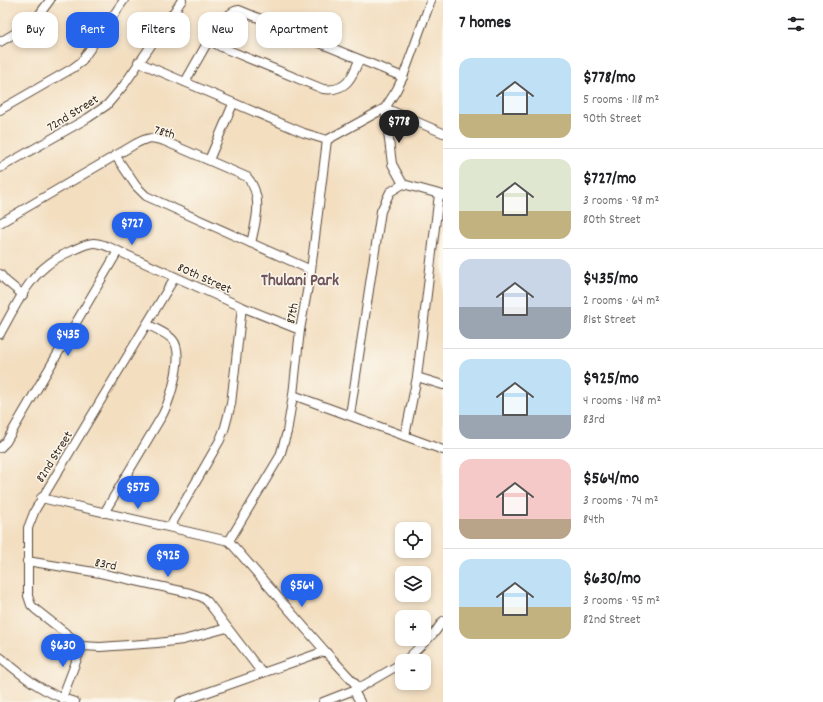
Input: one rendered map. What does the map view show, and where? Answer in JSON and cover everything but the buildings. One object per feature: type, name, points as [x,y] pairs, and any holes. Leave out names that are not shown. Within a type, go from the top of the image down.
[{"type":"street","points":[[0,42],[29,25],[36,19],[50,0]]},
{"type":"street","points":[[0,110],[81,62],[124,0]]},
{"type":"street","name":"72nd Street","points":[[0,168],[88,118],[106,105],[124,85],[138,62],[182,0]]},
{"type":"street","points":[[138,62],[304,134],[327,140],[385,108],[403,77],[431,0]]},
{"type":"street","points":[[232,12],[239,10],[244,12]]},
{"type":"street","points":[[248,14],[403,77]]},
{"type":"street","points":[[185,82],[204,48]]},
{"type":"street","points":[[226,48],[323,89],[330,90],[343,86],[349,80],[359,60]]},
{"type":"street","points":[[209,160],[233,104]]},
{"type":"street","points":[[385,108],[443,133]]},
{"type":"street","points":[[385,108],[392,164],[403,184],[441,195],[417,377],[405,436]]},
{"type":"street","name":"78th","points":[[0,223],[146,138],[152,138],[241,173],[247,177],[252,183],[257,194],[257,213],[251,243]]},
{"type":"street","name":"87th","points":[[229,541],[280,456],[287,432],[293,395],[300,330],[311,270],[327,140]]},
{"type":"street","points":[[116,155],[136,186],[146,196],[311,270]]},
{"type":"street","points":[[350,415],[381,211],[390,192],[403,184]]},
{"type":"street","name":"80th Street","points":[[0,334],[32,281],[44,267],[55,259],[81,246],[94,242],[118,250],[175,277],[300,330]]},
{"type":"street","points":[[0,448],[6,442],[118,250]]},
{"type":"street","points":[[0,274],[23,295]]},
{"type":"street","name":"82nd Street","points":[[82,646],[41,615],[31,605],[28,596],[28,528],[41,498],[175,277]]},
{"type":"street","points":[[170,527],[220,440],[225,427],[231,404],[242,306]]},
{"type":"street","points":[[104,513],[163,414],[174,382],[178,358],[176,344],[169,336],[147,324]]},
{"type":"street","points":[[417,377],[443,385]]},
{"type":"street","points":[[293,395],[443,450]]},
{"type":"street","points":[[41,498],[229,541],[325,651],[356,690],[360,702]]},
{"type":"street","name":"83rd","points":[[27,561],[100,573],[190,592],[207,601],[262,673]]},
{"type":"street","points":[[412,654],[443,622]]},
{"type":"street","points":[[62,698],[82,646],[100,647],[183,640],[227,628]]},
{"type":"street","points":[[180,702],[325,651]]},
{"type":"street","points":[[0,657],[30,682],[44,691],[75,702]]},
{"type":"street","points":[[323,702],[356,690],[395,667]]},
{"type":"district","name":"Thulani Park","points":[[300,279]]}]
